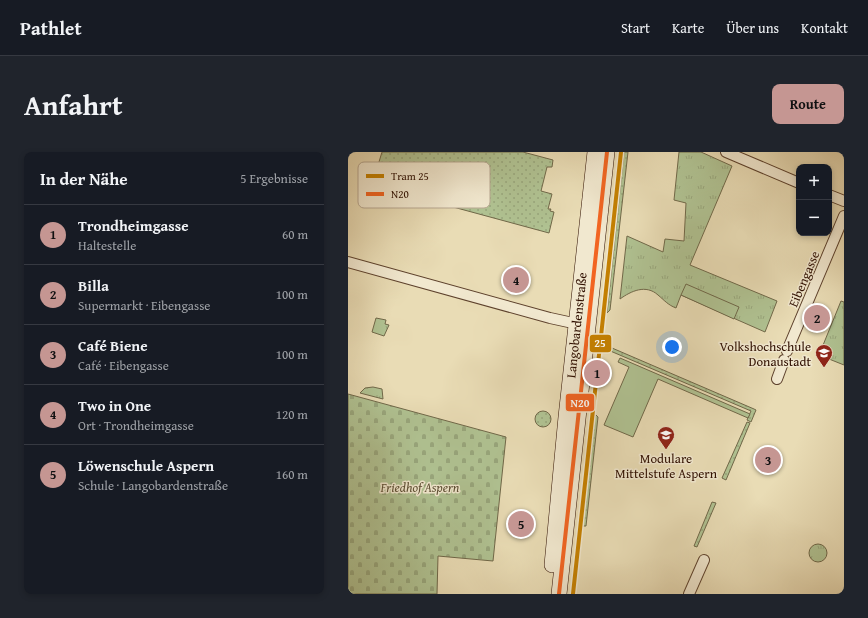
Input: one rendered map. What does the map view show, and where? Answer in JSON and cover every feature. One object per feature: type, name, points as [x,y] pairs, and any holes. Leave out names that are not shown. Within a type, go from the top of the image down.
[{"type":"street","name":"Langobardenstraße","points":[[559,594],[595,152]]},
{"type":"street","name":"Langobardenstraße","points":[[550,594],[564,436],[607,152]]},
{"type":"street","points":[[726,152],[796,181]]},
{"type":"street","points":[[832,196],[844,201]]},
{"type":"street","name":"Eibengasse","points":[[777,379],[844,216]]},
{"type":"street","points":[[348,262],[550,318],[582,325]]},
{"type":"street","points":[[689,594],[704,560]]},
{"type":"green space","points":[[382,152],[523,152],[553,160],[552,167],[547,167],[541,191],[552,194],[548,209],[551,209],[550,211],[554,212],[549,233],[457,208],[490,208],[490,162],[379,162]]},
{"type":"green space","points":[[624,152],[628,152],[610,310],[607,313]]},
{"type":"green space","points":[[679,152],[701,152],[732,166],[690,265],[777,301],[765,332],[681,295],[676,308],[668,304],[653,292],[644,289],[629,293],[620,299],[627,236],[663,252],[665,239],[684,241],[686,203],[674,200]]},
{"type":"green space","points":[[686,284],[739,307],[734,319],[681,295]]},
{"type":"green space","points":[[841,301],[844,302],[844,365],[819,355]]},
{"type":"green space","points":[[376,318],[386,320],[385,324],[389,325],[384,336],[372,332]]},
{"type":"green space","points":[[610,348],[756,410],[751,422],[747,420],[751,411],[608,350]]},
{"type":"green space","points":[[620,358],[750,414],[748,418],[658,379],[633,437],[604,425],[629,367],[618,362]]},
{"type":"green space","points":[[373,387],[382,389],[383,399],[360,393],[365,388]]},
{"type":"green space","name":"Friedhof Aspern","points":[[348,394],[506,437],[493,561],[438,556],[437,594],[348,594]]},
{"type":"green space","points":[[540,411],[546,411],[551,416],[549,425],[546,427],[540,427],[535,422],[535,416]]},
{"type":"green space","points":[[595,414],[598,417],[586,526],[583,526]]},
{"type":"green space","points":[[747,422],[750,423],[726,480],[722,478]]},
{"type":"green space","points":[[712,502],[716,503],[697,547],[694,546]]},
{"type":"green space","points":[[818,544],[824,547],[827,553],[824,559],[818,562],[812,559],[809,553],[812,547]]},
{"type":"tram line","name":"25","points":[[573,594],[621,152]]},
{"type":"transit line","name":"N20","points":[[559,594],[607,152]]},
{"type":"place","name":"Two in One","points":[[516,280]]},
{"type":"place","name":"Billa","points":[[817,318]]},
{"type":"place","name":"Volkshochschule Donaustadt","points":[[824,368]]},
{"type":"place","name":"Trondheimgasse","points":[[597,373]]},
{"type":"place","name":"Modulare Mittelstufe Aspern","points":[[666,450]]},
{"type":"place","name":"Café Biene","points":[[768,460]]},
{"type":"place","name":"Löwenschule Aspern","points":[[521,524]]}]
